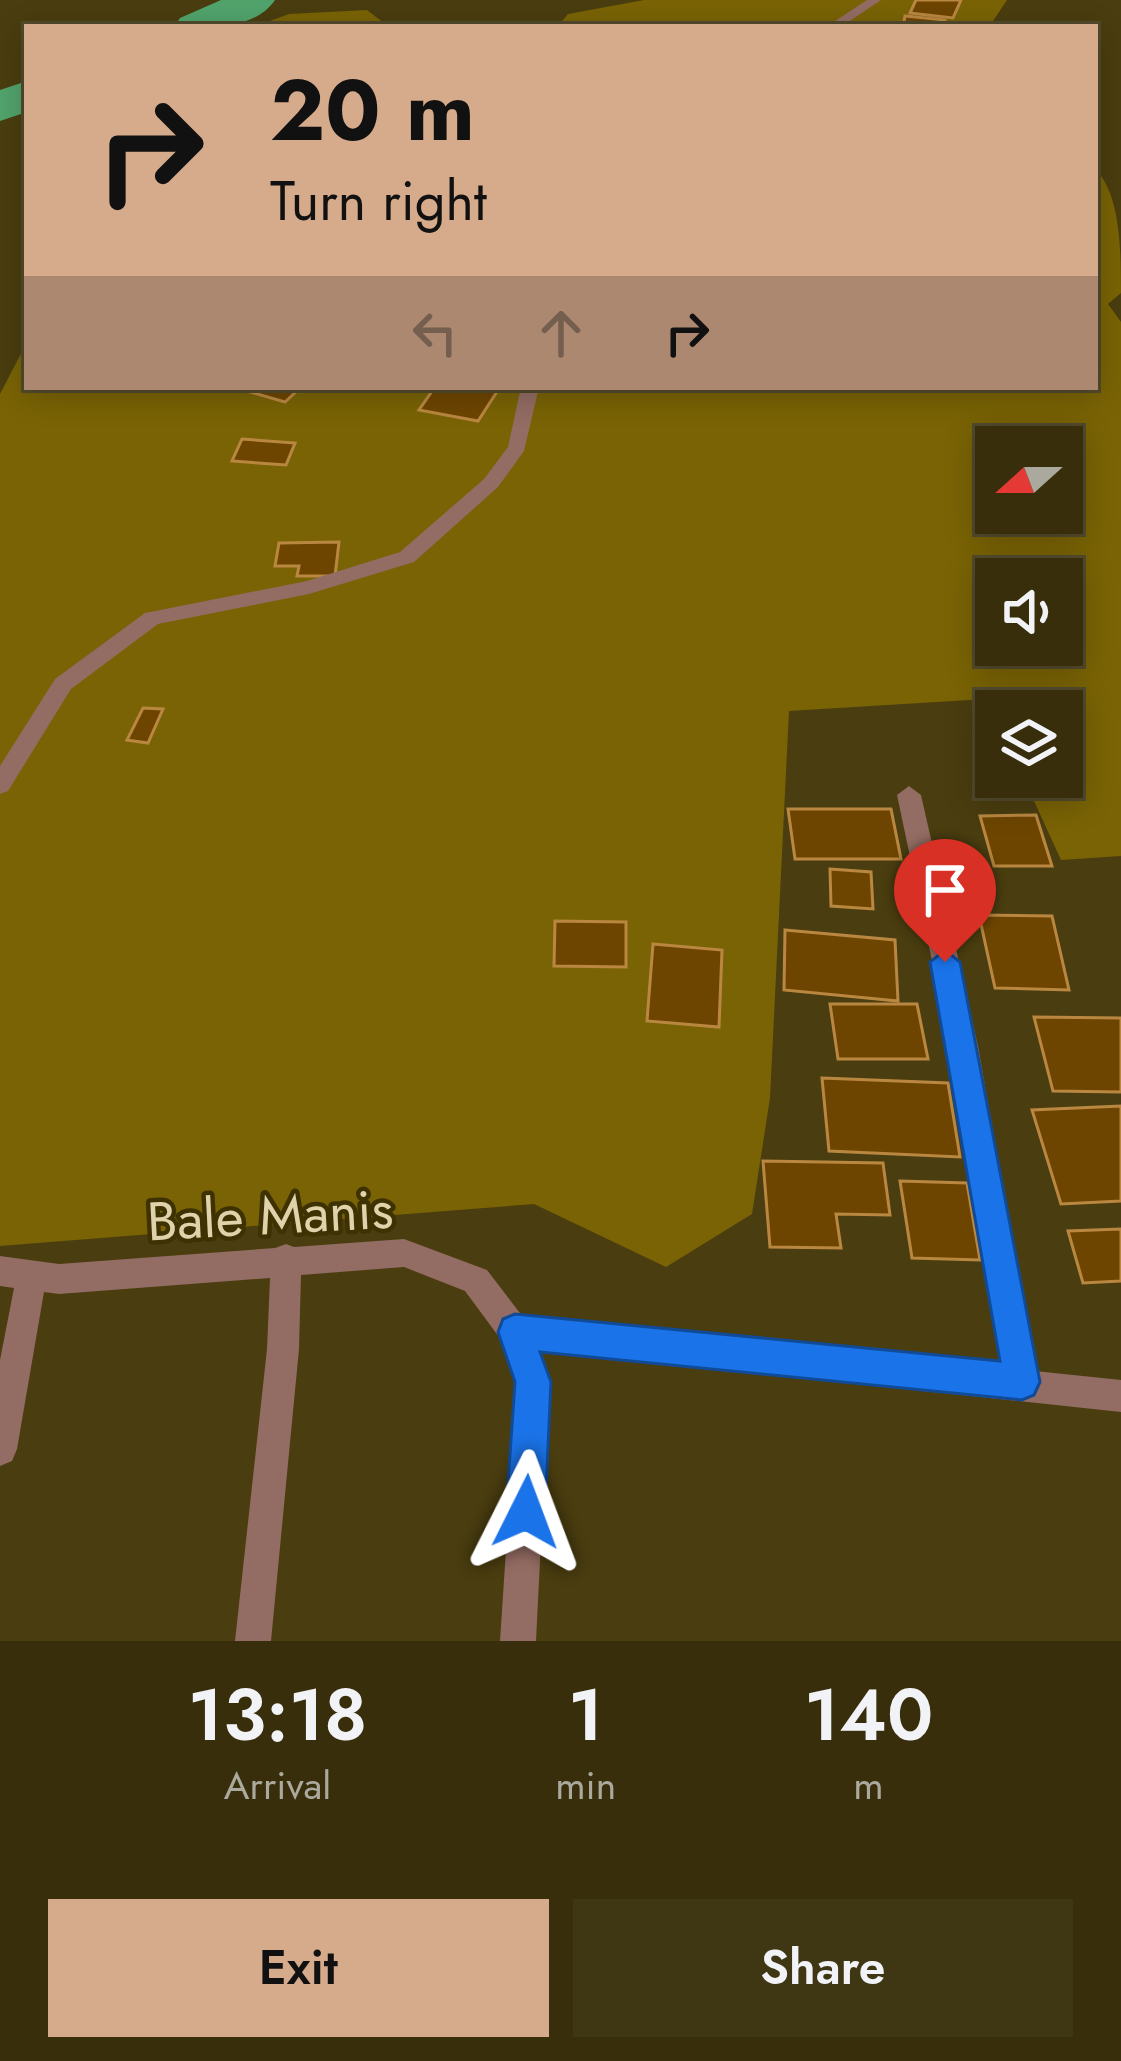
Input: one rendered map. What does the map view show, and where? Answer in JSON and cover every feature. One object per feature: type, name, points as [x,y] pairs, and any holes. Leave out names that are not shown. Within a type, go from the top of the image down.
[{"type":"street","points":[[837,24],[874,0]]},
{"type":"street","points":[[0,785],[62,684],[152,617],[309,587],[407,557],[491,483],[517,447],[529,390]]},
{"type":"street","points":[[909,795],[964,1046],[1022,1382]]},
{"type":"street","name":"Bale Manis","points":[[15,1274],[59,1279],[286,1258],[404,1253],[476,1280],[515,1332],[533,1382],[518,1641]]},
{"type":"street","points":[[253,1641],[283,1349],[286,1258]]},
{"type":"street","points":[[0,1449],[15,1274]]},
{"type":"street","points":[[515,1332],[1121,1396]]},
{"type":"shaded area","points":[[644,0],[1007,0],[991,24],[560,24],[568,14]]},
{"type":"shaded area","points":[[367,10],[385,24],[261,24],[289,14]]},
{"type":"shaded area","points":[[1098,173],[1115,209],[1121,260],[1121,293],[1108,304],[1121,322],[1121,856],[1061,860],[1033,798],[1083,798],[1083,690],[975,690],[975,700],[789,711],[770,1098],[752,1214],[666,1267],[534,1204],[0,1246],[0,394],[24,348],[24,390],[1098,390]]},
{"type":"building","points":[[916,0],[961,0],[953,18],[910,13]]},
{"type":"building","points":[[905,16],[945,20],[944,24],[904,24]]},
{"type":"building","points":[[248,390],[298,390],[285,402]]},
{"type":"building","points":[[433,390],[498,390],[478,421],[419,410]]},
{"type":"building","points":[[242,439],[295,443],[286,465],[232,461]]},
{"type":"building","points":[[339,542],[335,576],[297,576],[299,566],[275,566],[279,543]]},
{"type":"building","points":[[143,708],[163,709],[148,743],[127,740]]},
{"type":"building","points":[[788,809],[891,809],[901,859],[795,859]]},
{"type":"building","points":[[1036,815],[1052,866],[994,866],[980,816]]},
{"type":"building","points":[[830,869],[871,872],[873,909],[831,906]]},
{"type":"building","points":[[979,915],[1052,916],[1069,990],[995,988]]},
{"type":"building","points":[[555,921],[626,922],[626,967],[554,966]]},
{"type":"building","points":[[785,930],[895,940],[898,1001],[784,990]]},
{"type":"building","points":[[653,944],[722,950],[719,1027],[647,1021]]},
{"type":"building","points":[[830,1004],[917,1004],[928,1059],[838,1059]]},
{"type":"building","points":[[1034,1017],[1121,1018],[1121,1092],[1053,1091]]},
{"type":"building","points":[[822,1078],[948,1083],[960,1157],[829,1151]]},
{"type":"building","points":[[1121,1106],[1121,1201],[1061,1204],[1032,1110]]},
{"type":"building","points":[[763,1161],[883,1163],[890,1215],[836,1214],[841,1248],[770,1247]]},
{"type":"building","points":[[900,1181],[967,1183],[980,1260],[912,1258]]},
{"type":"building","points":[[1121,1229],[1121,1281],[1083,1283],[1068,1231]]},
{"type":"waterway","points":[[202,24],[255,0]]},
{"type":"waterway","points":[[0,107],[24,96]]},
{"type":"route","points":[[526,1512],[533,1382],[515,1332],[1022,1382],[945,962]]}]
